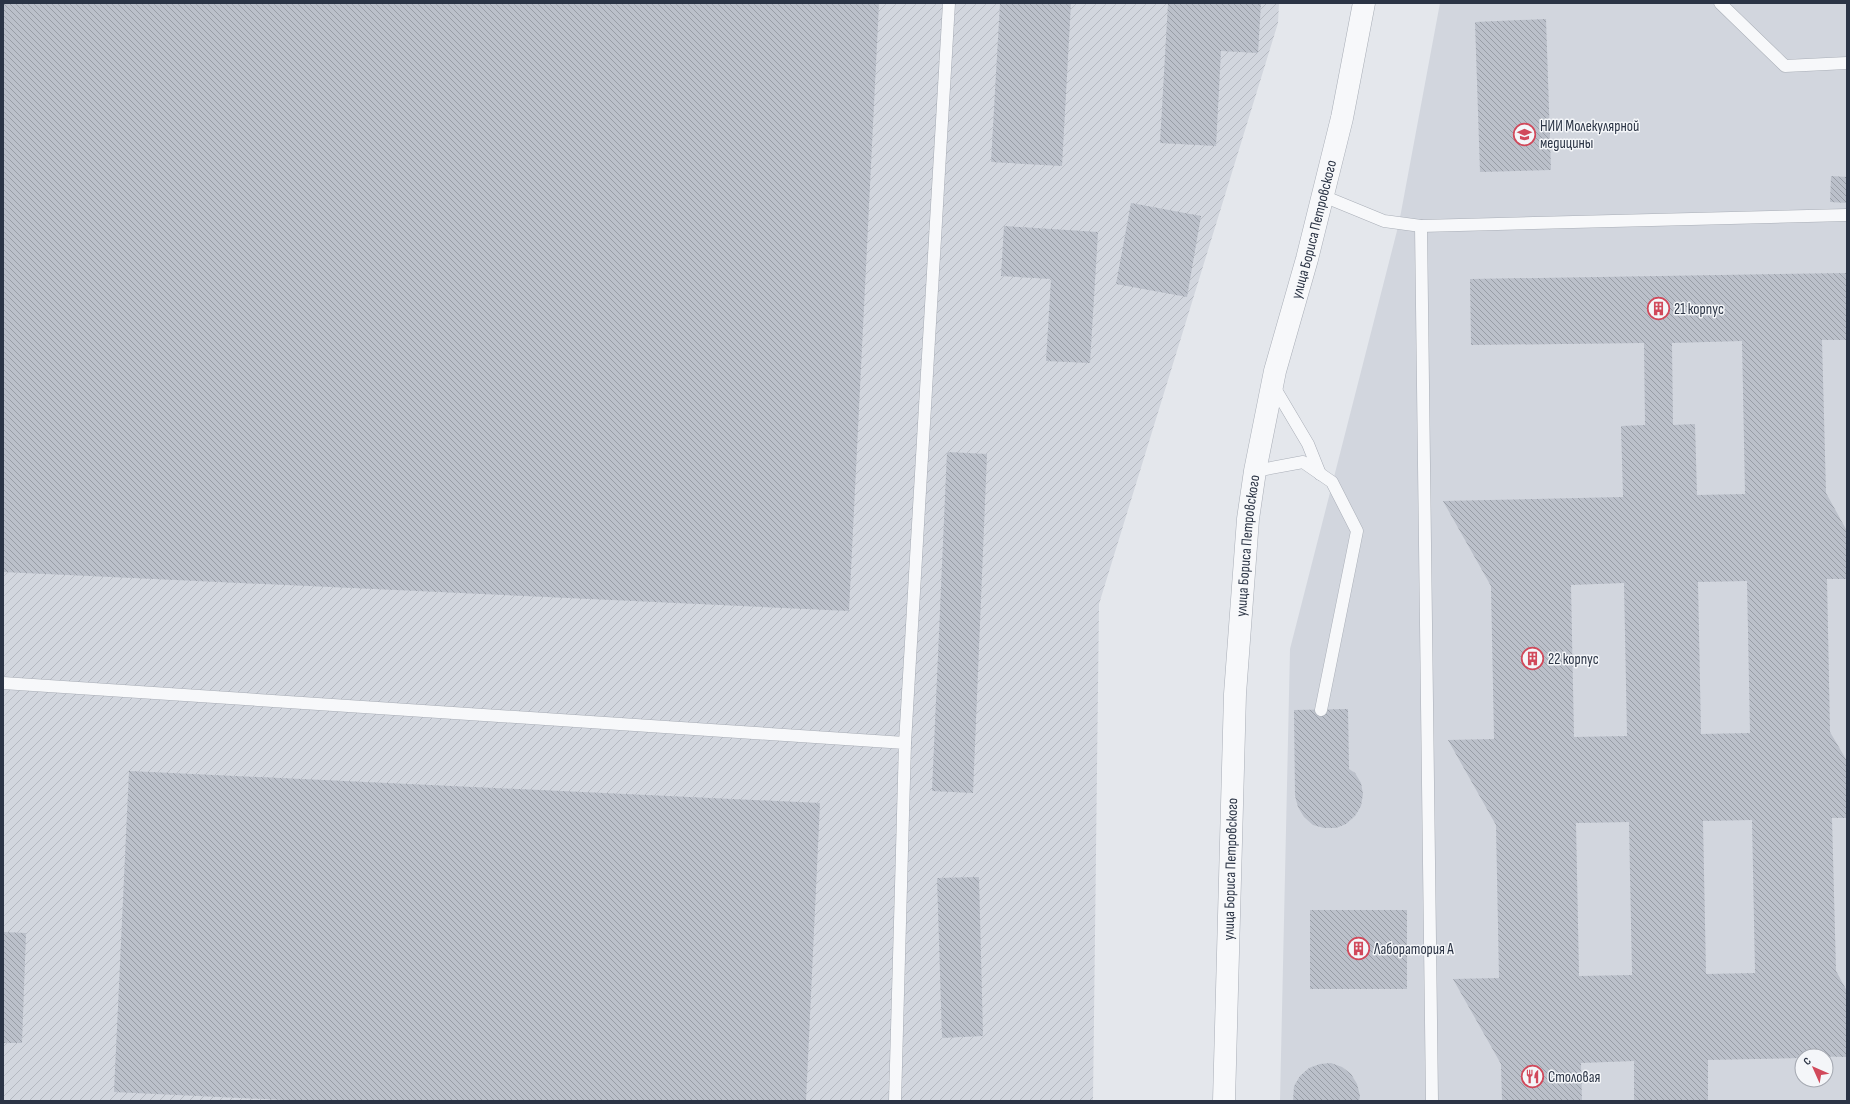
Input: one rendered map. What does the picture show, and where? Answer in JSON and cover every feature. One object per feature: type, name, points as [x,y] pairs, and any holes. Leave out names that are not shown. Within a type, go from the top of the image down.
[{"type":"street","name":"улица Бориса Петровского","points":[[1224,1101],[1235,694],[1248,519],[1255,471],[1273,385],[1342,118],[1364,3]]},
{"type":"lane","points":[[895,1101],[905,743],[949,3]]},
{"type":"lane","points":[[1720,3],[1785,66],[1847,63]]},
{"type":"lane","points":[[1323,196],[1384,221],[1421,226],[1847,215]]},
{"type":"lane","points":[[1421,226],[1432,1101]]},
{"type":"lane","points":[[1273,385],[1308,444],[1320,474]]},
{"type":"lane","points":[[1255,471],[1302,462],[1332,482],[1357,531],[1321,710]]},
{"type":"lane","points":[[3,683],[905,743]]},
{"type":"shaded area","points":[[3,3],[1279,3],[1278,23],[1099,604],[1093,1101],[3,1101]]},
{"type":"shaded area","points":[[1440,3],[1847,3],[1847,1101],[1280,1101],[1290,649],[1399,223]]},
{"type":"building","points":[[3,3],[879,3],[849,611],[3,572]]},
{"type":"building","points":[[1000,3],[1071,3],[1062,166],[991,162]]},
{"type":"building","points":[[1168,3],[1261,3],[1258,53],[1221,51],[1216,146],[1160,143]]},
{"type":"building","points":[[1546,19],[1551,170],[1480,172],[1475,22]]},
{"type":"building","points":[[1831,176],[1847,177],[1847,203],[1830,202]]},
{"type":"building","points":[[1131,203],[1201,216],[1187,297],[1116,284]]},
{"type":"building","points":[[1004,226],[1098,232],[1090,363],[1046,361],[1051,279],[1001,276]]},
{"type":"building","name":"22 корпус","points":[[1847,273],[1847,340],[1822,340],[1826,493],[1847,531],[1847,579],[1827,579],[1830,732],[1847,761],[1847,818],[1832,818],[1836,971],[1847,991],[1847,1057],[1834,1057],[1834,1048],[1794,1048],[1794,1058],[1708,1060],[1708,1101],[1634,1101],[1634,1061],[1581,1063],[1582,1101],[1502,1101],[1501,1064],[1453,979],[1499,978],[1496,825],[1448,740],[1494,739],[1491,586],[1443,501],[1623,497],[1621,426],[1645,425],[1644,343],[1471,345],[1470,279]],"holes":[[[1742,341],[1745,494],[1697,495],[1695,424],[1673,425],[1672,343]],[[1747,581],[1750,733],[1701,734],[1698,582]],[[1624,583],[1627,736],[1574,737],[1571,585]],[[1752,820],[1755,973],[1706,974],[1703,821]],[[1629,822],[1632,975],[1579,976],[1576,823]]]},
{"type":"building","points":[[947,452],[987,454],[973,793],[932,791]]},
{"type":"building","points":[[1348,709],[1349,769],[1355,773],[1361,783],[1363,794],[1361,806],[1355,816],[1346,824],[1336,828],[1324,828],[1313,825],[1304,817],[1298,807],[1295,796],[1294,710]]},
{"type":"building","points":[[129,771],[820,803],[806,1101],[305,1101],[114,1092]]},
{"type":"building","points":[[979,877],[983,1036],[942,1038],[937,878]]},
{"type":"building","name":"Лаборатория А","points":[[1310,910],[1407,910],[1407,989],[1310,989]]},
{"type":"building","points":[[3,932],[26,933],[22,1043],[3,1043]]},
{"type":"building","points":[[1331,1063],[1342,1067],[1351,1074],[1357,1084],[1360,1096],[1359,1101],[1293,1101],[1294,1086],[1300,1076],[1309,1068],[1320,1064]]},
{"type":"place","name":"НИИ Молекулярной медицины","points":[[1524,135]]},
{"type":"place","name":"21 корпус","points":[[1659,309]]},
{"type":"place","name":"22 корпус","points":[[1532,659]]},
{"type":"place","name":"Лаборатория А","points":[[1358,949]]},
{"type":"place","name":"Столовая","points":[[1532,1077]]}]
